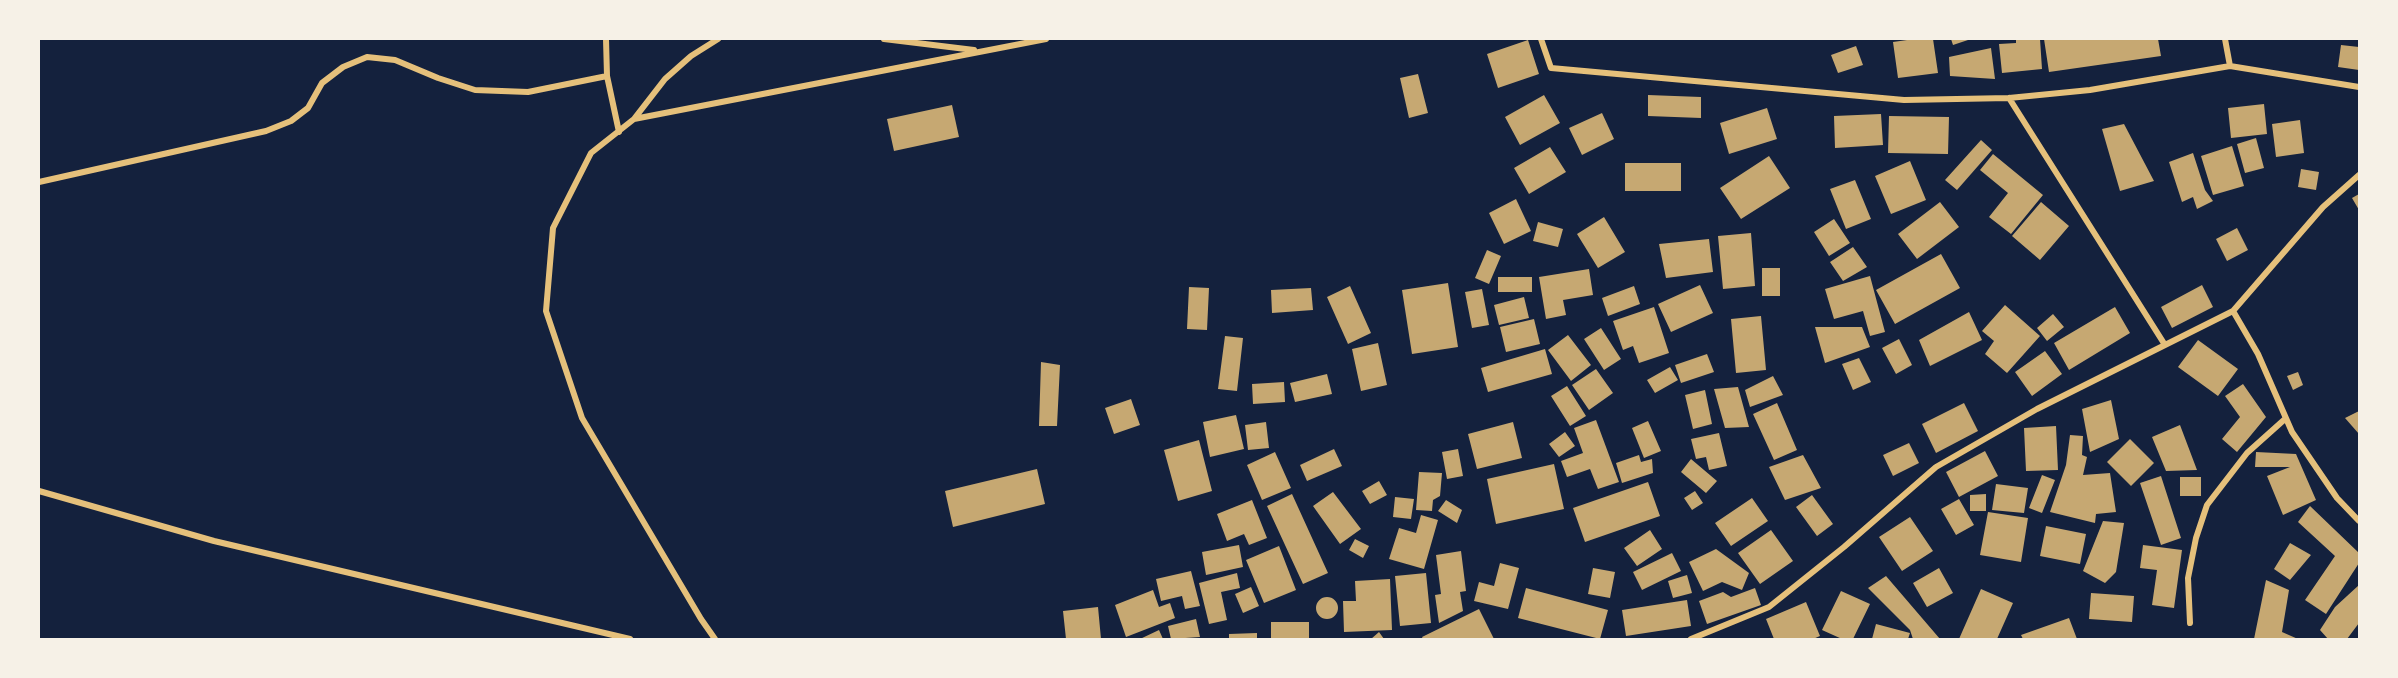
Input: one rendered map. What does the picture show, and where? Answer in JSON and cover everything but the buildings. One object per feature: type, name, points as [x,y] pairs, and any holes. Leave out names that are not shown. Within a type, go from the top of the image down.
[{"type":"street","points":[[606,39],[607,76],[619,132]]},
{"type":"street","points":[[715,639],[582,418],[546,311],[553,228],[591,153],[634,119],[665,79],[691,56],[718,39]]},
{"type":"street","points":[[884,39],[980,51]]},
{"type":"street","points":[[634,119],[1046,39]]},
{"type":"street","points":[[1540,39],[1551,68],[1904,100],[2009,98],[2090,90],[2230,66],[2359,87]]},
{"type":"street","points":[[2225,39],[2230,66]]},
{"type":"street","points":[[39,183],[266,131],[291,122],[308,108],[322,83],[343,67],[367,57],[395,60],[475,90],[528,92],[607,76]]},
{"type":"street","points":[[2009,98],[2165,345]]},
{"type":"street","points":[[1691,639],[1769,607],[1844,547],[1936,467],[2037,409],[2233,311],[2323,207],[2359,175]]},
{"type":"street","points":[[2233,311],[2258,354],[2285,419],[2337,498],[2359,521]]},
{"type":"street","points":[[2190,623],[2188,578],[2196,538],[2207,506],[2247,453],[2285,419]]},
{"type":"street","points":[[39,491],[214,541],[630,639]]}]
